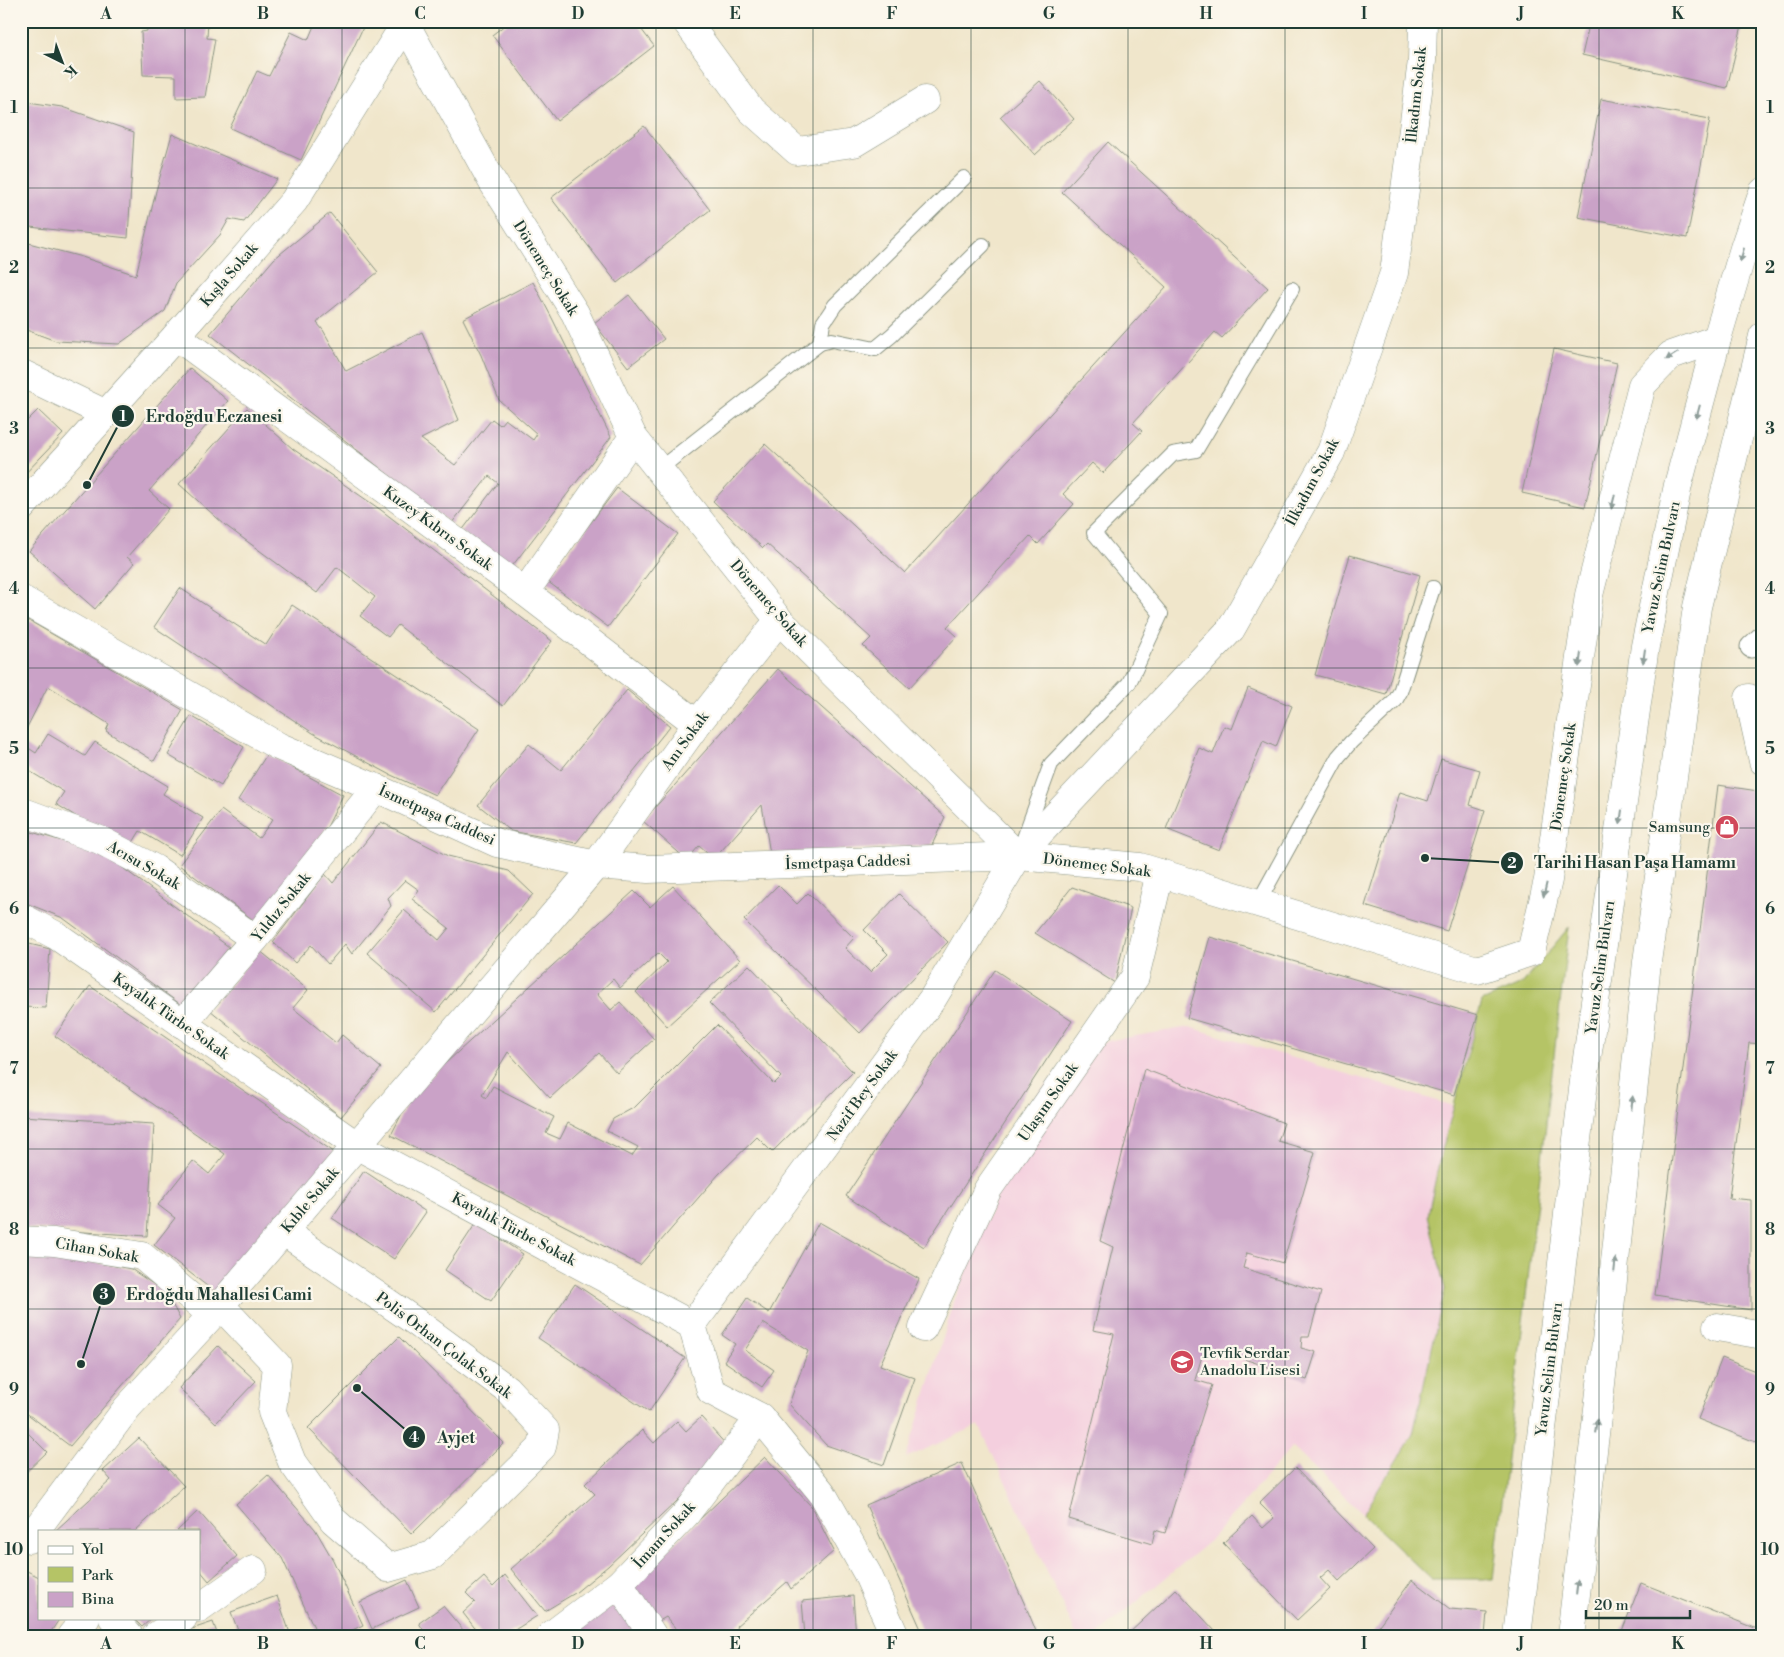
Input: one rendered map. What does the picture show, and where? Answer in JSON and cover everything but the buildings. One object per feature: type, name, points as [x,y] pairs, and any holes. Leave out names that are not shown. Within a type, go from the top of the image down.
[{"type":"street","points":[[686,21],[751,110],[797,151],[854,143],[925,100]]},
{"type":"street","name":"İlkadım Sokak","points":[[1018,856],[1230,629],[1331,452],[1394,273],[1422,61],[1423,21]]},
{"type":"street","name":"Dönemeç Sokak","points":[[406,23],[492,182],[575,313],[633,437],[779,620],[1018,856],[1140,868],[1477,970],[1531,952],[1548,880],[1589,595],[1642,385],[1671,354],[1717,339]]},
{"type":"street","name":"Kışla Sokak","points":[[21,508],[176,336],[294,201],[406,23]]},
{"type":"street","name":"Yavuz Selim Bulvarı","points":[[1517,1636],[1585,1072],[1645,646],[1678,485],[1717,339],[1763,192]]},
{"type":"street","name":"Kuzey Kıbrıs Sokak","points":[[176,336],[525,592],[697,724]]},
{"type":"street","points":[[1571,1636],[1610,1308],[1647,962],[1697,607],[1763,336]]},
{"type":"street","points":[[21,373],[106,414]]},
{"type":"street","points":[[525,592],[633,437]]},
{"type":"street","name":"İsmetpaşa Caddesi","points":[[21,599],[278,746],[497,843],[596,865],[648,870],[1018,856]]},
{"type":"street","name":"Anı Sokak","points":[[596,865],[697,724],[779,620]]},
{"type":"street","points":[[1744,694],[1763,761]]},
{"type":"street","name":"Yıldız Sokak","points":[[182,1024],[255,939],[376,788]]},
{"type":"street","name":"Acısu Sokak","points":[[21,811],[100,840],[156,869],[255,939]]},
{"type":"street","name":"Nazif Bey Sokak","points":[[692,1325],[933,998],[1018,856]]},
{"type":"street","name":"Kıble Sokak","points":[[30,1541],[127,1408],[216,1310],[596,865]]},
{"type":"street","name":"Ulaşım Sokak","points":[[923,1328],[988,1189],[1135,977],[1160,873]]},
{"type":"street","name":"Kayalık Türbe Sokak","points":[[21,918],[57,936],[356,1145],[692,1325]]},
{"type":"street","name":"Polis Orhan Çolak Sokak","points":[[216,1310],[277,1364],[272,1412],[292,1462],[333,1520],[388,1568],[433,1555],[542,1447],[545,1430],[508,1389],[416,1322],[283,1231]]},
{"type":"street","name":"Cihan Sokak","points":[[21,1240],[54,1242],[142,1256],[216,1310]]},
{"type":"street","points":[[692,1325],[712,1391],[760,1417],[822,1493],[867,1573],[895,1636]]},
{"type":"street","points":[[1717,1327],[1763,1335]]},
{"type":"street","name":"İmam Sokak","points":[[550,1636],[619,1584],[686,1514],[760,1417]]},
{"type":"street","points":[[200,1607],[253,1570]]},
{"type":"street","points":[[619,1584],[653,1636]]},
{"type":"street","points":[[882,1608],[883,1636]]},
{"type":"street","points":[[71,1636],[84,1620]]},
{"type":"street","points":[[115,1620],[130,1636]]},
{"type":"street","points":[[156,1636],[180,1620]]},
{"type":"lane","points":[[820,343],[823,323],[835,305],[964,178]]},
{"type":"lane","points":[[658,470],[820,343],[832,340],[874,349],[892,335],[983,245]]},
{"type":"lane","points":[[1018,856],[1051,764],[1129,683],[1161,614],[1094,533],[1173,454],[1196,450],[1292,289]]},
{"type":"lane","points":[[1258,903],[1338,757],[1351,742],[1395,701],[1433,588]]},
{"type":"shaded area","name":"Tevfik Serdar Anadolu Lisesi","points":[[1190,1027],[1454,1106],[1428,1215],[1445,1289],[1413,1434],[1363,1514],[1292,1447],[1212,1539],[1096,1636],[1077,1636],[979,1425],[906,1458],[955,1299],[1036,1096],[1074,1054],[1111,1040]]},
{"type":"green space","points":[[1569,927],[1493,1579],[1431,1579],[1363,1514],[1413,1434],[1445,1289],[1428,1215],[1440,1158],[1482,1001],[1522,984]]},
{"type":"place","name":"Erdoğdu Eczanesi","points":[[87,485]]},
{"type":"place","name":"Samsung","points":[[1727,827]]},
{"type":"place","name":"Tarihi Hasan Paşa Hamamı","points":[[1425,858]]},
{"type":"place","name":"Tevfik Serdar Anadolu Lisesi","points":[[1182,1362]]},
{"type":"place","name":"Erdoğdu Mahallesi Cami","points":[[81,1364]]},
{"type":"place","name":"Ayjet","points":[[357,1388]]}]
